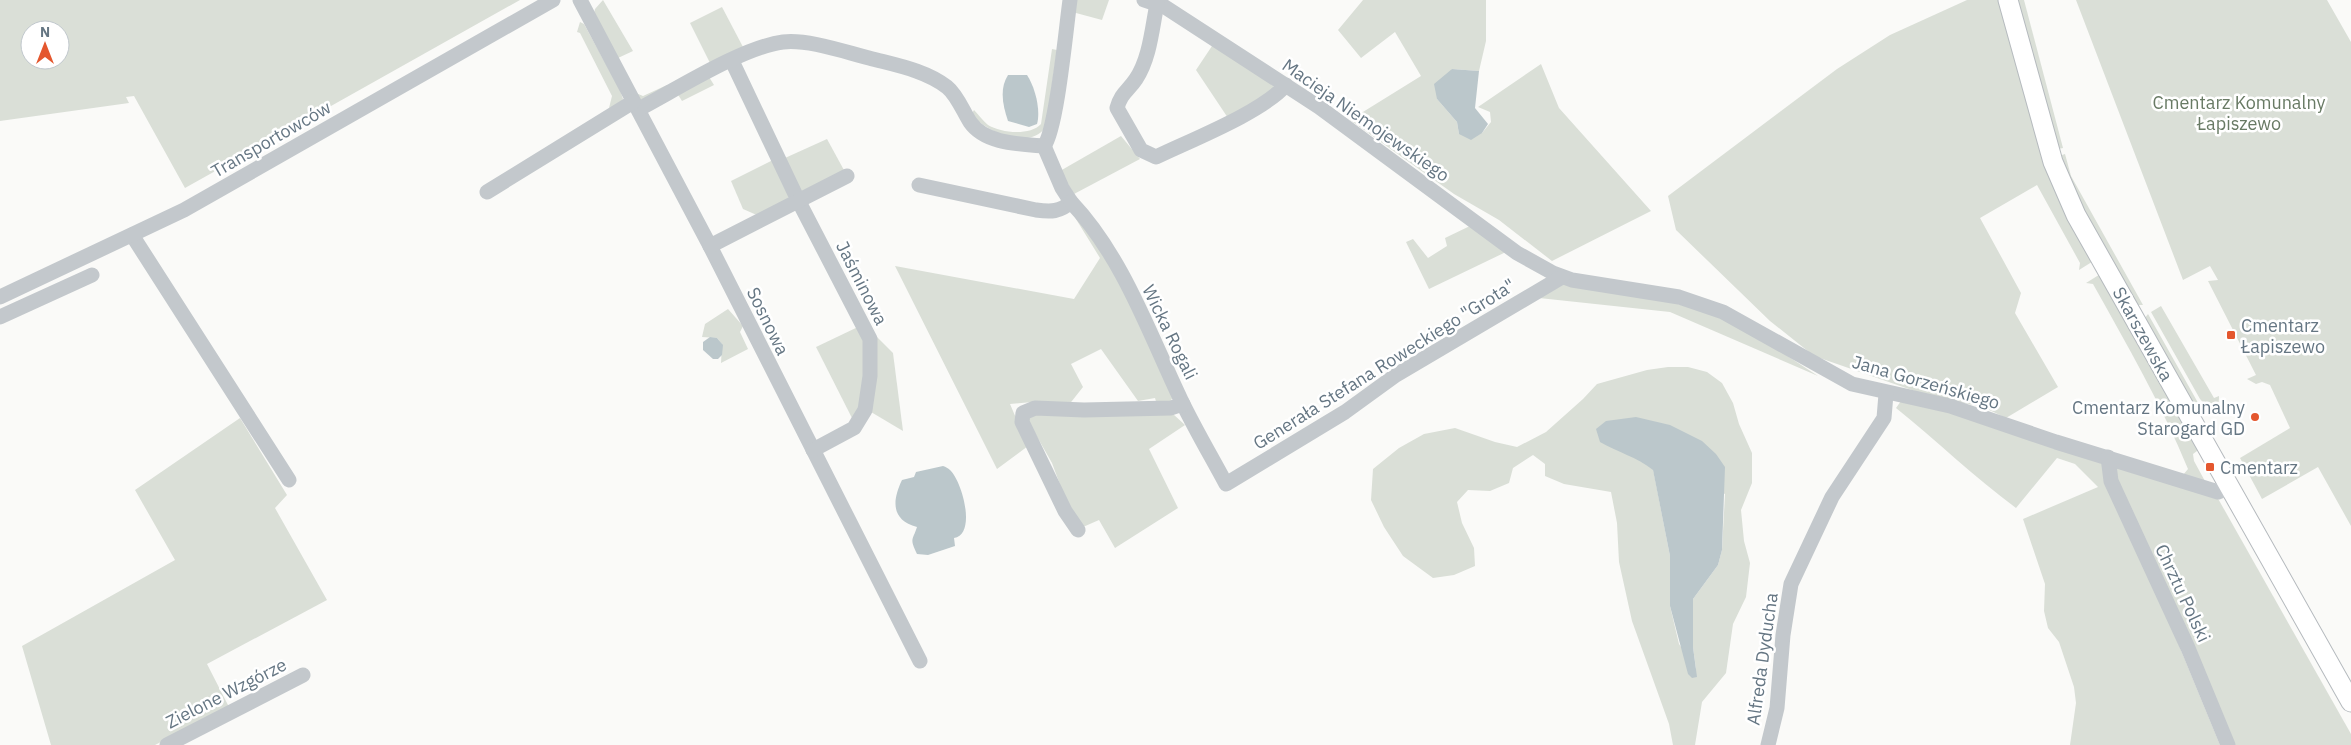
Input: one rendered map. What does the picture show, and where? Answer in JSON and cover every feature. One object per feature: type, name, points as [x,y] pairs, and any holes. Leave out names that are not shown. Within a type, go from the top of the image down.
[{"type":"main road","name":"Skarszewska","points":[[2008,0],[2053,162],[2076,215],[2351,702]]},
{"type":"street","name":"Transportowców","points":[[0,297],[184,210],[553,0]]},
{"type":"street","name":"Sosnowa","points":[[580,0],[710,246],[920,660]]},
{"type":"street","points":[[487,192],[636,105],[758,49],[784,42],[816,46],[899,66],[935,79],[949,89],[971,123],[982,133],[999,140],[1044,146],[1048,140],[1070,0]]},
{"type":"street","points":[[1151,2],[1147,56],[1136,80],[1121,95],[1116,108],[1141,150],[1156,157],[1255,108],[1279,93],[1286,85]]},
{"type":"street","name":"Macieja Niemojewskiego","points":[[1151,2],[1286,85],[1379,150],[1517,252],[1562,276]]},
{"type":"street","name":"Jaśminowa","points":[[732,61],[798,200],[870,339],[870,376],[865,410],[854,428],[812,450]]},
{"type":"street","name":"Wicka Rogali","points":[[1044,146],[1062,188],[1071,202],[1086,218],[1132,294],[1183,404],[1226,484]]},
{"type":"street","points":[[710,246],[847,176]]},
{"type":"street","points":[[919,185],[1046,211],[1063,209],[1071,202]]},
{"type":"street","points":[[132,235],[289,480]]},
{"type":"street","points":[[0,317],[92,275]]},
{"type":"street","name":"Jana Gorzeńskiego","points":[[1562,276],[1599,285],[1679,297],[1703,304],[1723,312],[1852,384],[1886,394],[1950,406],[2152,473],[2218,492],[2230,487]]},
{"type":"street","name":"Generała Stefana Roweckiego \"Grota\"","points":[[1226,484],[1345,412],[1396,375],[1562,276]]},
{"type":"street","name":"Alfreda Dyducha","points":[[1768,745],[1777,708],[1783,635],[1791,584],[1832,497],[1884,418],[1886,394]]},
{"type":"street","points":[[1078,530],[1065,511],[1022,422],[1023,413],[1035,408],[1084,410],[1172,408],[1183,404]]},
{"type":"street","name":"Chrztu Polski","points":[[2108,457],[2111,481],[2188,648],[2228,745]]},
{"type":"street","name":"Zielone Wzgórze","points":[[167,745],[303,674]]},
{"type":"green space","points":[[0,0],[520,0],[185,188],[134,96],[126,97],[129,103],[0,121]]},
{"type":"green space","points":[[603,0],[633,51],[618,58],[636,93],[643,96],[667,85],[667,88],[647,99],[638,99],[593,17],[595,9]]},
{"type":"green space","points":[[1073,0],[1109,0],[1102,20],[1076,13]]},
{"type":"green space","points":[[1363,0],[1486,0],[1486,41],[1479,71],[1452,69],[1437,99],[1457,122],[1459,134],[1482,133],[1491,122],[1490,112],[1478,107],[1541,64],[1559,108],[1651,211],[1552,261],[1499,220],[1454,194],[1350,120],[1421,76],[1395,32],[1361,58],[1338,30]]},
{"type":"green space","points":[[1967,0],[2002,0],[2095,260],[2079,270],[2080,263],[2037,185],[1980,218],[2021,293],[2015,313],[2058,387],[2006,418],[1983,407],[1929,396],[1814,356],[1770,321],[1676,230],[1668,196],[1837,69],[1890,35]]},
{"type":"green space","points":[[2013,0],[2024,0],[2063,148],[2058,149]]},
{"type":"green space","name":"Cmentarz Komunalny Łapiszewo","points":[[2076,0],[2327,0],[2351,42],[2351,526],[2318,467],[2262,499],[2240,458],[2290,428],[2270,385],[2262,382],[2256,384],[2247,379],[2256,375],[2208,281],[2218,280],[2210,266],[2183,280]]},
{"type":"green space","points":[[722,7],[743,47],[710,63],[690,23]]},
{"type":"green space","points":[[580,22],[584,24],[620,90],[623,99],[621,104],[609,108],[612,96],[580,33],[577,32]]},
{"type":"green space","points":[[1214,43],[1274,86],[1270,93],[1228,118],[1196,70]]},
{"type":"green space","points":[[1052,49],[1057,50],[1046,127],[1038,134],[1029,138],[1019,138],[997,133],[971,115],[974,110],[988,125],[1000,130],[1015,132],[1030,130],[1041,124]]},
{"type":"green space","points":[[709,77],[714,85],[682,101],[677,93]]},
{"type":"green space","points":[[1121,136],[1140,159],[1074,194],[1060,171]]},
{"type":"green space","points":[[827,139],[845,172],[802,195],[785,158]]},
{"type":"green space","points":[[2065,154],[2071,176],[2143,305],[2136,305],[2076,204],[2059,156]]},
{"type":"green space","points":[[773,160],[791,192],[788,199],[759,216],[743,209],[731,181]]},
{"type":"green space","points":[[1071,211],[1075,211],[1119,280],[1174,395],[1170,402],[1157,405],[1155,398],[1138,401],[1101,349],[1071,364],[1083,387],[1068,406],[1032,402],[1010,404],[1028,446],[997,469],[895,266],[1074,299],[1100,258]]},
{"type":"green space","points":[[1472,225],[1508,251],[1429,289],[1406,242],[1413,239],[1428,258],[1447,246],[1445,238]]},
{"type":"green space","points":[[2102,273],[2201,448],[2193,454],[2194,461],[2206,483],[2183,475],[2188,469],[2155,398],[2093,284],[2086,283]]},
{"type":"green space","points":[[1566,283],[1645,294],[1734,321],[1818,376],[1670,312],[1539,298]]},
{"type":"green space","points":[[2161,306],[2214,398],[2219,396],[2218,405],[2213,409],[2210,410],[2200,399],[2151,312]]},
{"type":"green space","points":[[728,309],[743,326],[740,332],[748,349],[721,363],[722,344],[717,338],[702,337],[705,324]]},
{"type":"green space","points":[[2148,314],[2197,401],[2204,410],[2200,412],[2192,407],[2145,318]]},
{"type":"green space","points":[[860,326],[865,350],[865,362],[861,398],[854,422],[816,347]]},
{"type":"green space","points":[[876,336],[893,353],[903,431],[871,412]]},
{"type":"green space","points":[[1688,367],[1707,372],[1722,383],[1733,403],[1739,424],[1752,453],[1752,483],[1741,510],[1744,541],[1750,563],[1746,597],[1733,624],[1726,673],[1702,702],[1695,745],[1673,745],[1669,724],[1632,621],[1619,562],[1617,523],[1611,492],[1564,484],[1545,476],[1545,464],[1533,455],[1513,468],[1509,483],[1490,491],[1468,490],[1457,502],[1462,523],[1474,548],[1475,566],[1454,575],[1433,578],[1403,556],[1384,527],[1371,500],[1373,469],[1399,448],[1424,434],[1455,428],[1495,442],[1517,447],[1546,432],[1597,384],[1647,370]],"holes":[[[1640,460],[1725,494],[1722,550],[1718,565],[1693,599],[1693,647],[1696,669],[1679,644],[1670,606],[1670,556],[1653,469]]]},
{"type":"green space","points":[[1901,401],[1932,407],[2104,463],[2220,745],[2070,745],[2076,703],[2074,687],[2059,642],[2048,628],[2044,611],[2045,584],[2023,519],[2098,487],[2075,464],[2057,458],[2016,508],[1896,408]]},
{"type":"green space","points":[[1035,414],[1173,414],[1185,425],[1149,449],[1178,508],[1115,548],[1099,520],[1083,527],[1065,498],[1052,463],[1027,419]]},
{"type":"green space","points":[[240,418],[287,495],[275,508],[327,600],[207,664],[229,707],[155,745],[51,745],[22,646],[175,560],[135,490]]},
{"type":"green space","points":[[2114,465],[2216,495],[2351,734],[2351,745],[2235,745],[2121,496]]},
{"type":"shaded area","points":[[1452,69],[1479,71],[1475,108],[1488,124],[1482,133],[1471,140],[1459,134],[1457,122],[1437,99],[1434,84]]},
{"type":"shaded area","points":[[1008,75],[1027,75],[1036,99],[1037,124],[1029,127],[1008,121],[1003,104],[1003,92]]},
{"type":"shaded area","points":[[710,337],[717,338],[723,345],[722,355],[718,359],[713,359],[703,350],[703,342]]},
{"type":"shaded area","points":[[1636,417],[1670,425],[1702,441],[1716,454],[1725,467],[1722,550],[1718,565],[1693,599],[1693,647],[1697,677],[1692,678],[1688,674],[1670,606],[1670,556],[1653,470],[1600,442],[1596,429],[1606,421]]},
{"type":"shaded area","points":[[943,466],[955,476],[963,495],[966,518],[965,527],[961,534],[954,538],[955,546],[928,555],[917,554],[912,542],[917,527],[908,524],[898,515],[895,502],[896,495],[902,480],[914,477],[916,472]]},
{"type":"place","name":"Cmentarz Łapiszewo","points":[[2231,335]]},
{"type":"place","name":"Cmentarz Komunalny Starogard GD","points":[[2255,417]]},
{"type":"place","name":"Cmentarz","points":[[2210,467]]}]
